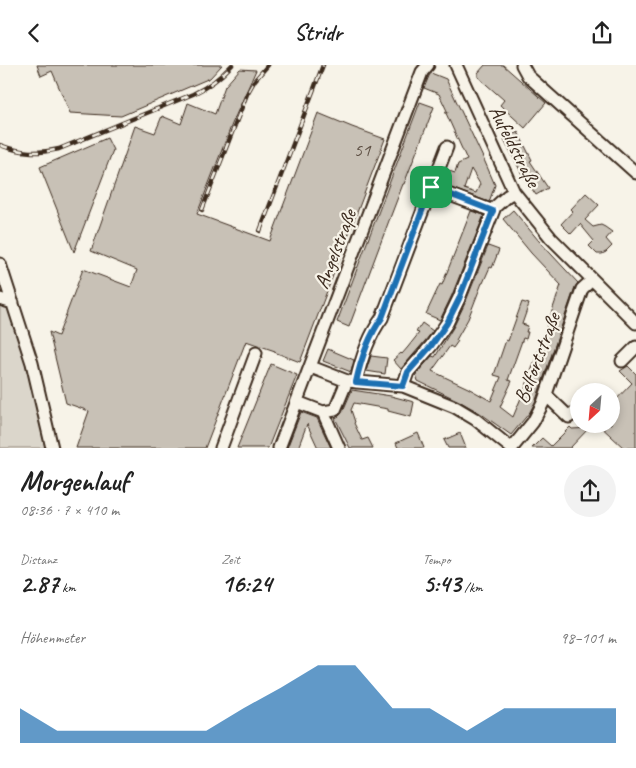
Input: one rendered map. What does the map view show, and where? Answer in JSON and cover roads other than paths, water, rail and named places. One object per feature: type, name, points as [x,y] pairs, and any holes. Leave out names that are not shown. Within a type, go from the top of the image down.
[{"type":"street","name":"Angelstraße","points":[[279,448],[422,71],[428,65]]},
{"type":"street","points":[[522,65],[528,75],[636,173]]},
{"type":"street","name":"Aufeldstraße","points":[[459,66],[514,192],[551,238],[636,322]]},
{"type":"street","points":[[297,401],[323,412],[334,410],[352,382],[373,330],[382,318],[447,147]]},
{"type":"street","points":[[431,187],[493,211]]},
{"type":"street","points":[[403,386],[408,372],[431,346],[447,323],[459,299],[495,207],[506,196],[514,192]]},
{"type":"street","points":[[0,265],[32,363],[52,448]]},
{"type":"street","name":"Belfortstraße","points":[[512,448],[533,422],[546,395],[582,289],[592,280]]},
{"type":"street","points":[[0,299],[13,303]]},
{"type":"street","points":[[622,361],[636,347]]},
{"type":"street","points":[[221,448],[256,353]]},
{"type":"street","points":[[311,367],[352,382],[403,386],[455,407],[475,419],[512,448]]},
{"type":"street","points":[[546,395],[569,417],[570,416]]},
{"type":"street","points":[[323,412],[339,448]]},
{"type":"railway","points":[[0,145],[29,152],[59,149],[193,94],[214,81],[232,65]]},
{"type":"railway","points":[[202,210],[247,94],[255,80],[268,65]]},
{"type":"railway","points":[[260,231],[323,65]]}]
